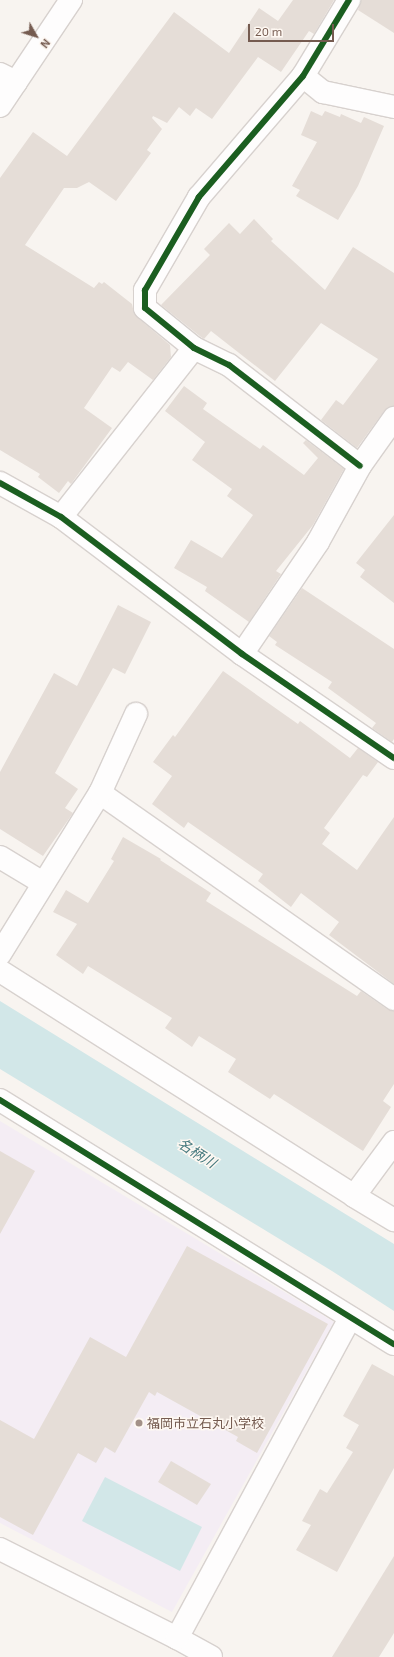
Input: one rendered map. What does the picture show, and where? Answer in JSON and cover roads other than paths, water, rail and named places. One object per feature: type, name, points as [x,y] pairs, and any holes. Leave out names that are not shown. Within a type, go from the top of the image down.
[{"type":"street","points":[[0,106],[8,78],[71,0]]},
{"type":"street","points":[[349,0],[303,76],[199,197],[145,290],[145,308],[194,348],[229,365],[360,466]]},
{"type":"street","points":[[303,76],[323,92],[394,107]]},
{"type":"street","points":[[61,517],[194,348]]},
{"type":"street","points":[[242,654],[318,542],[360,466],[394,418]]},
{"type":"street","points":[[0,483],[61,517],[242,654],[394,758]]},
{"type":"street","points":[[0,954],[100,793],[136,714]]},
{"type":"street","points":[[100,793],[394,998]]},
{"type":"street","points":[[0,857],[44,883]]},
{"type":"street","points":[[0,971],[394,1220]]},
{"type":"street","points":[[0,1100],[394,1344]]},
{"type":"street","points":[[354,1196],[394,1142]]},
{"type":"street","points":[[177,1638],[350,1318]]},
{"type":"street","points":[[0,1549],[177,1638],[211,1657]]},
{"type":"water","name":"名柄川","points":[[0,1001],[394,1244],[394,1311],[332,1271],[0,1069]]},
{"type":"water","points":[[105,1477],[202,1527],[180,1571],[82,1521]]},
{"type":"place","name":"福岡市立石丸小学校","points":[[139,1423]]}]
